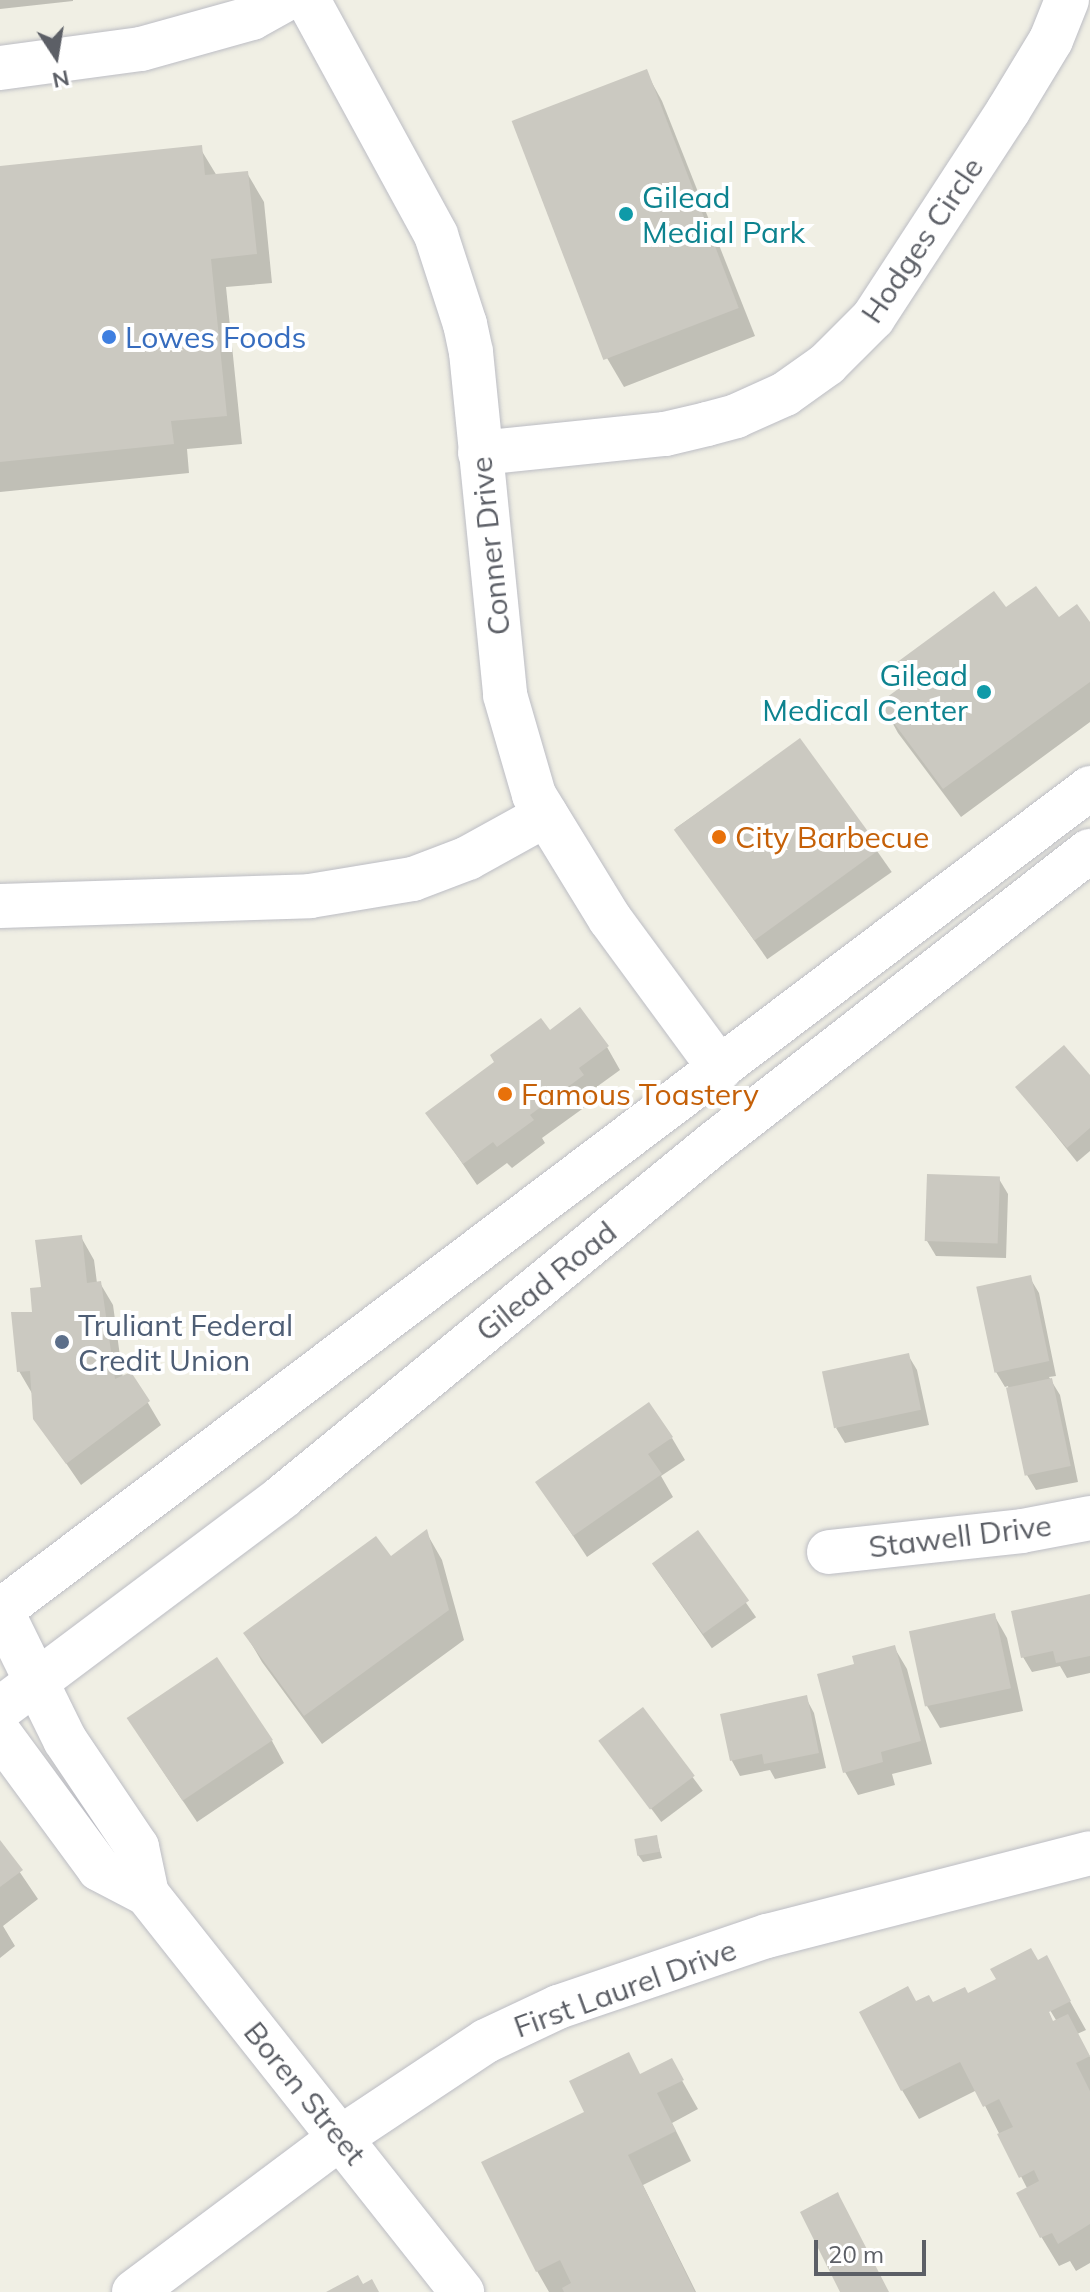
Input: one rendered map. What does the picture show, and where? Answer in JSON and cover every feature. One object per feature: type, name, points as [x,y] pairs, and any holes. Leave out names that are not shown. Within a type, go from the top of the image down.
[{"type":"street","points":[[0,68],[141,49],[252,18],[285,0]]},
{"type":"street","name":"Conner Drive","points":[[308,0],[436,235],[471,352],[505,695],[534,795],[610,919],[720,1069]]},
{"type":"street","name":"Hodges Circle","points":[[480,453],[665,434],[707,424],[736,416],[785,394],[827,364],[873,318],[1008,111],[1051,40],[1067,0]]},
{"type":"street","name":"Gilead Road","points":[[0,1610],[1090,788]]},
{"type":"street","points":[[0,906],[310,896],[413,879],[468,858],[546,815]]},
{"type":"street","name":"Gilead Road","points":[[0,1709],[282,1497],[713,1144],[1090,851]]},
{"type":"street","name":"Stawell Drive","points":[[829,1552],[1022,1531],[1090,1518]]},
{"type":"street","name":"Boren Street","points":[[0,1610],[65,1740],[137,1847],[147,1894]]},
{"type":"street","name":"Boren Street","points":[[0,1734],[99,1869],[147,1894],[462,2292]]},
{"type":"street","name":"First Laurel Drive","points":[[134,2292],[340,2138],[486,2041],[558,2007],[767,1936],[1088,1858]]},
{"type":"building","name":"Gilead Medial Park","points":[[647,69],[739,308],[603,360],[512,121]]},
{"type":"building","name":"Lowes Foods","points":[[202,145],[205,175],[248,171],[257,254],[211,259],[227,416],[171,421],[174,444],[0,462],[0,166]]},
{"type":"building","name":"Gilead Medical Center","points":[[1036,586],[1059,617],[1077,604],[1090,622],[1090,682],[943,789],[879,703],[909,681],[896,663],[994,591],[1006,607]]},
{"type":"building","points":[[800,738],[881,849],[754,941],[674,830]]},
{"type":"building","name":"Famous Toastery","points":[[580,1007],[609,1046],[579,1068],[584,1075],[530,1115],[534,1120],[497,1147],[493,1142],[463,1164],[425,1113],[494,1062],[490,1055],[541,1018],[550,1030]]},
{"type":"building","points":[[1064,1045],[1090,1075],[1090,1128],[1067,1148],[1015,1087]]},
{"type":"building","points":[[927,1174],[1000,1177],[998,1244],[925,1241]]},
{"type":"building","name":"Truliant Federal Credit Union","points":[[82,1235],[87,1283],[101,1281],[115,1379],[131,1372],[150,1401],[66,1464],[33,1419],[30,1371],[17,1372],[11,1312],[32,1312],[30,1288],[41,1287],[35,1240]]},
{"type":"building","points":[[1031,1275],[1049,1361],[995,1373],[976,1287]]},
{"type":"building","points":[[909,1353],[921,1410],[834,1428],[822,1372]]},
{"type":"building","points":[[1052,1378],[1071,1466],[1025,1476],[1006,1388]]},
{"type":"building","points":[[649,1402],[673,1437],[648,1454],[662,1474],[573,1536],[535,1482]]},
{"type":"building","points":[[427,1529],[449,1610],[304,1716],[243,1633],[376,1536],[391,1556]]},
{"type":"building","points":[[698,1530],[749,1600],[703,1634],[652,1564]]},
{"type":"building","points":[[1090,1594],[1090,1656],[1056,1663],[1053,1651],[1021,1658],[1011,1611]]},
{"type":"building","points":[[995,1613],[1011,1688],[925,1707],[909,1631]]},
{"type":"building","points":[[895,1645],[921,1741],[881,1752],[883,1762],[843,1773],[817,1674],[854,1664],[852,1656]]},
{"type":"building","points":[[217,1657],[273,1740],[183,1801],[127,1718]]},
{"type":"building","points":[[807,1695],[819,1753],[764,1764],[762,1754],[730,1761],[720,1714]]},
{"type":"building","points":[[643,1707],[695,1776],[650,1809],[598,1741]]},
{"type":"building","points":[[657,1835],[660,1852],[637,1856],[634,1839]]},
{"type":"building","points":[[0,1840],[23,1870],[0,1887]]},
{"type":"building","points":[[1031,1948],[1038,1960],[1047,1955],[1071,2001],[1049,2012],[1053,2021],[1068,2014],[1090,2056],[1076,2063],[1090,2091],[1090,2224],[1058,2244],[1052,2233],[1040,2238],[1016,2193],[1039,2181],[1034,2170],[1019,2178],[997,2134],[1013,2127],[999,2099],[983,2107],[960,2062],[901,2091],[859,2012],[908,1986],[916,2001],[929,1995],[933,2002],[965,1987],[968,1993],[996,1979],[990,1969]]},
{"type":"building","points":[[629,2052],[640,2074],[672,2058],[684,2080],[657,2093],[676,2131],[628,2155],[695,2292],[564,2292],[562,2288],[571,2283],[560,2260],[536,2272],[481,2162],[584,2112],[569,2081]]},
{"type":"building","points":[[838,2192],[889,2292],[840,2292],[800,2212]]},
{"type":"building","points":[[358,2275],[363,2284],[372,2279],[379,2292],[326,2292]]},
{"type":"place","name":"Gilead Medial Park","points":[[626,214]]},
{"type":"place","name":"Lowes Foods","points":[[109,337]]},
{"type":"place","name":"Gilead Medical Center","points":[[984,692]]},
{"type":"place","name":"City Barbecue","points":[[719,837]]},
{"type":"place","name":"Famous Toastery","points":[[505,1094]]},
{"type":"place","name":"Truliant Federal Credit Union","points":[[62,1342]]}]
